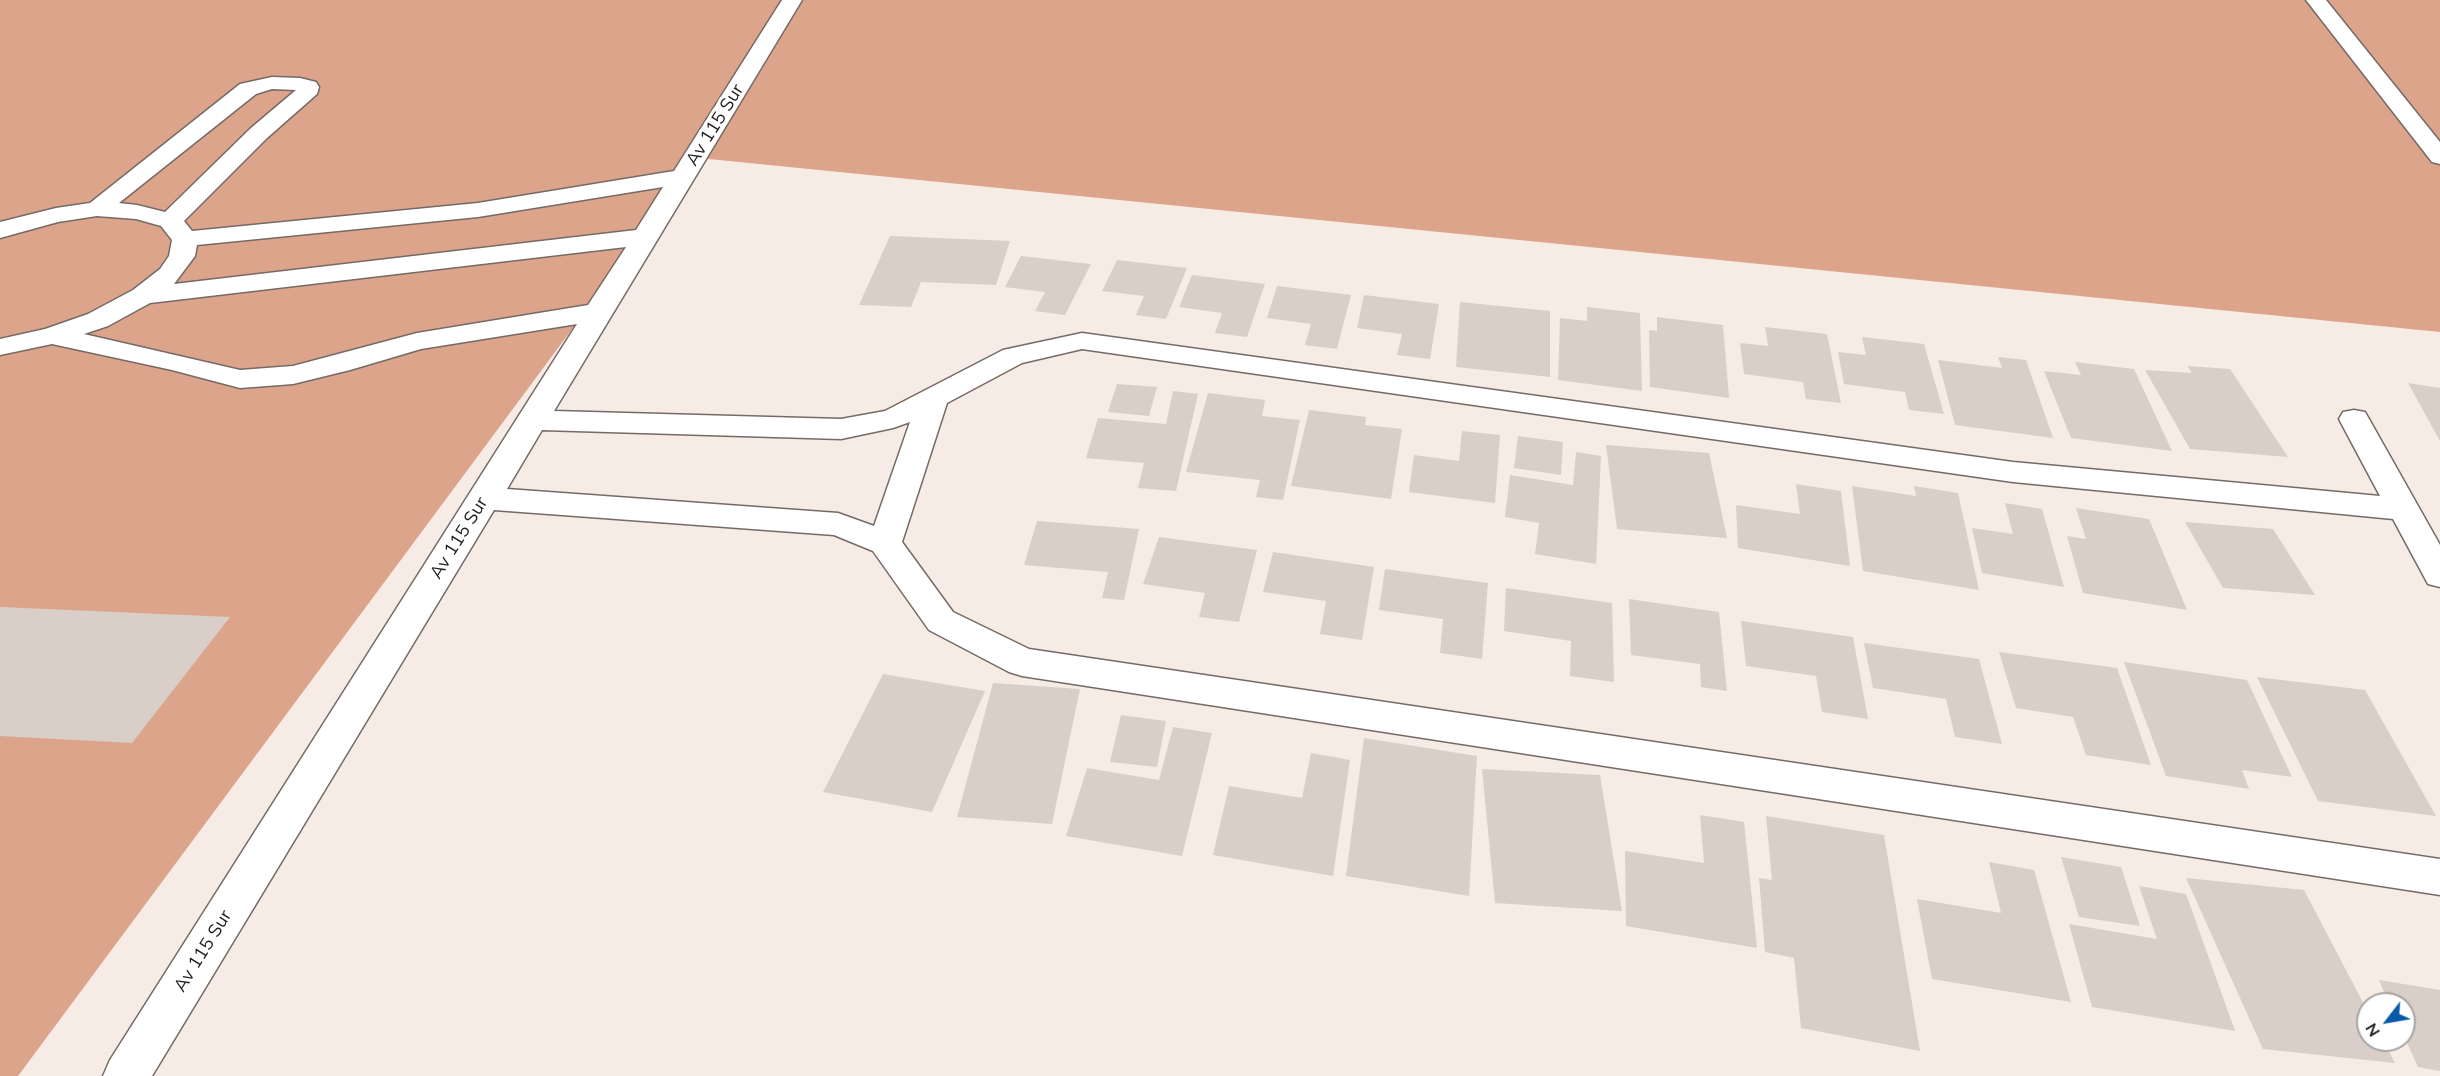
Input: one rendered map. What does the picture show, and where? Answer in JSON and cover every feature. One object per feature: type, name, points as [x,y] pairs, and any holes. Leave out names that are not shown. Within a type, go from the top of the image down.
[{"type":"street","name":"Av 115 Sur","points":[[126,1076],[792,0]]},
{"type":"street","points":[[2316,0],[2440,156]]},
{"type":"street","points":[[97,209],[248,89],[272,83],[300,84],[308,87],[306,94],[259,134],[178,230]]},
{"type":"street","points":[[199,130],[259,134]]},
{"type":"street","points":[[0,230],[56,215],[97,209],[137,212],[178,230],[478,210],[682,177]]},
{"type":"street","points":[[0,347],[52,336],[98,320],[143,296],[169,275],[183,256],[178,230]]},
{"type":"street","points":[[143,296],[645,237]]},
{"type":"street","points":[[52,336],[175,362],[240,379],[293,375],[340,364],[417,341],[599,312]]},
{"type":"street","points":[[532,420],[841,429],[893,419],[1013,356],[1082,341],[2013,472],[2403,509]]},
{"type":"street","points":[[885,543],[934,396]]},
{"type":"street","points":[[2354,418],[2440,575]]},
{"type":"street","points":[[483,498],[838,524],[885,543],[941,621],[1022,662],[2440,878]]},
{"type":"shaded area","points":[[0,0],[2440,0],[2440,332],[699,158],[18,1076],[0,1076]]},
{"type":"building","points":[[890,236],[1010,241],[996,285],[921,282],[911,307],[859,305]]},
{"type":"building","points":[[1021,256],[1091,264],[1065,315],[1035,311],[1045,292],[1005,287]]},
{"type":"building","points":[[1117,260],[1187,268],[1166,319],[1136,315],[1144,296],[1102,291]]},
{"type":"building","points":[[1192,275],[1265,284],[1247,337],[1215,333],[1222,313],[1179,307]]},
{"type":"building","points":[[1277,286],[1351,295],[1337,349],[1305,345],[1311,324],[1267,318]]},
{"type":"building","points":[[1364,295],[1439,304],[1430,359],[1397,355],[1402,334],[1357,328]]},
{"type":"building","points":[[1460,302],[1550,311],[1550,377],[1456,367]]},
{"type":"building","points":[[1587,307],[1640,313],[1642,391],[1558,380],[1560,318],[1587,321]]},
{"type":"building","points":[[1657,317],[1723,325],[1729,398],[1650,387],[1649,330],[1657,331]]},
{"type":"building","points":[[1765,327],[1827,334],[1841,403],[1806,399],[1803,382],[1744,374],[1740,343],[1768,346]]},
{"type":"building","points":[[1862,337],[1924,344],[1944,414],[1909,410],[1905,392],[1844,384],[1838,352],[1866,355]]},
{"type":"building","points":[[1998,357],[2026,360],[2053,438],[1955,425],[1938,360],[2002,368]]},
{"type":"building","points":[[2075,362],[2134,369],[2172,451],[2071,438],[2044,371],[2081,375]]},
{"type":"building","points":[[2187,366],[2230,369],[2288,457],[2190,449],[2145,370],[2192,373]]},
{"type":"building","points":[[2408,383],[2440,388],[2440,441]]},
{"type":"building","points":[[1117,384],[1157,387],[1149,416],[1108,412]]},
{"type":"building","points":[[1173,391],[1198,394],[1176,491],[1138,488],[1144,463],[1086,458],[1098,418],[1166,424]]},
{"type":"building","points":[[1208,393],[1265,400],[1262,416],[1300,420],[1283,500],[1256,497],[1260,480],[1186,472]]},
{"type":"building","points":[[1309,410],[1366,417],[1365,425],[1402,429],[1391,499],[1291,486]]},
{"type":"building","points":[[1462,431],[1500,435],[1495,503],[1409,492],[1414,455],[1459,461]]},
{"type":"building","points":[[1518,436],[1563,442],[1561,475],[1514,468]]},
{"type":"building","points":[[1606,445],[1709,453],[1727,538],[1617,529]]},
{"type":"building","points":[[1576,452],[1601,456],[1596,564],[1535,554],[1539,523],[1505,517],[1510,475],[1573,485]]},
{"type":"building","points":[[1796,484],[1841,491],[1850,566],[1738,548],[1736,505],[1800,514]]},
{"type":"building","points":[[1852,486],[1916,496],[1914,486],[1958,493],[1979,590],[1863,571]]},
{"type":"building","points":[[2005,503],[2042,509],[2064,587],[1982,573],[1972,528],[2013,534]]},
{"type":"building","points":[[2076,508],[2149,519],[2187,610],[2083,593],[2067,536],[2086,539]]},
{"type":"building","points":[[1037,521],[1139,529],[1124,600],[1102,598],[1108,572],[1024,565]]},
{"type":"building","points":[[2185,522],[2273,529],[2315,595],[2223,588]]},
{"type":"building","points":[[1159,537],[1257,550],[1239,622],[1199,617],[1205,593],[1143,584]]},
{"type":"building","points":[[1273,552],[1374,567],[1362,640],[1320,634],[1326,601],[1263,592]]},
{"type":"building","points":[[1385,569],[1488,583],[1482,659],[1440,653],[1443,619],[1379,610]]},
{"type":"building","points":[[1506,588],[1612,603],[1614,682],[1570,676],[1571,641],[1504,631]]},
{"type":"building","points":[[1629,599],[1719,612],[1727,691],[1701,687],[1700,664],[1631,655]]},
{"type":"building","points":[[0,607],[230,617],[132,743],[0,736]]},
{"type":"building","points":[[1741,621],[1853,637],[1868,719],[1822,712],[1816,676],[1746,666]]},
{"type":"building","points":[[1864,643],[1979,659],[2002,744],[1955,737],[1946,699],[1873,688]]},
{"type":"building","points":[[1999,652],[2117,668],[2151,765],[2086,755],[2073,717],[2016,708]]},
{"type":"building","points":[[2124,662],[2247,680],[2292,777],[2242,770],[2249,789],[2166,776]]},
{"type":"building","points":[[883,674],[985,691],[932,812],[823,792]]},
{"type":"building","points":[[2257,677],[2365,690],[2436,816],[2318,801]]},
{"type":"building","points":[[993,683],[1080,689],[1052,824],[957,817]]},
{"type":"building","points":[[1121,715],[1166,721],[1157,767],[1110,762]]},
{"type":"building","points":[[1173,727],[1212,733],[1182,856],[1066,836],[1087,768],[1159,780]]},
{"type":"building","points":[[1364,738],[1477,756],[1469,896],[1346,876]]},
{"type":"building","points":[[1311,753],[1350,760],[1333,876],[1213,855],[1229,786],[1302,798]]},
{"type":"building","points":[[1482,769],[1600,775],[1622,911],[1495,903]]},
{"type":"building","points":[[1700,815],[1744,822],[1757,948],[1626,926],[1625,851],[1704,863]]},
{"type":"building","points":[[1766,816],[1884,835],[1920,1051],[1801,1028],[1794,958],[1765,952],[1759,878],[1772,880]]},
{"type":"building","points":[[2061,857],[2121,867],[2140,926],[2079,917]]},
{"type":"building","points":[[1989,862],[2034,870],[2071,1002],[1932,979],[1917,899],[2001,913]]},
{"type":"building","points":[[2186,878],[2304,890],[2358,992],[2356,1052],[2389,1052],[2395,1063],[2263,1049]]},
{"type":"building","points":[[2139,886],[2186,894],[2235,1031],[2092,1007],[2069,924],[2157,939]]},
{"type":"building","points":[[2379,980],[2440,990],[2440,1071],[2418,1067],[2411,1052],[2416,1052],[2416,992],[2384,992]]}]
